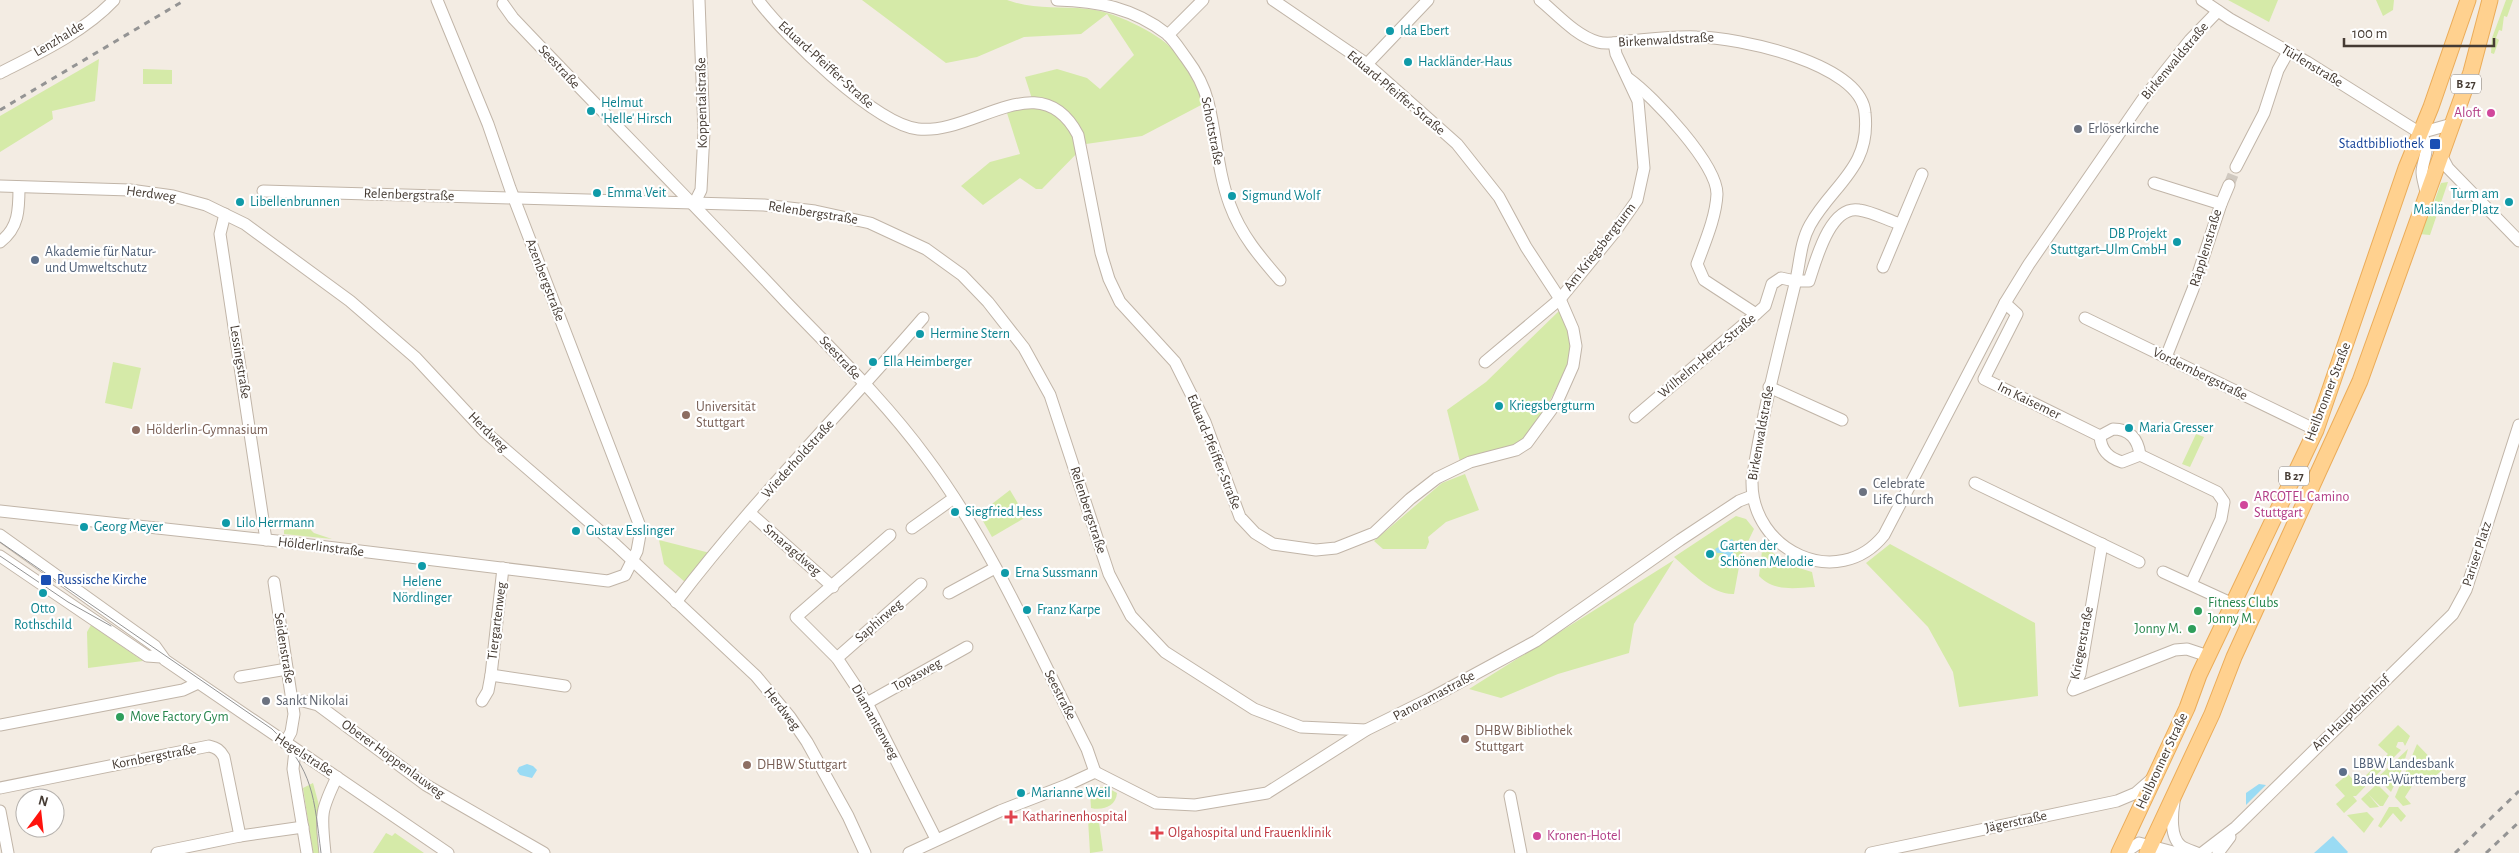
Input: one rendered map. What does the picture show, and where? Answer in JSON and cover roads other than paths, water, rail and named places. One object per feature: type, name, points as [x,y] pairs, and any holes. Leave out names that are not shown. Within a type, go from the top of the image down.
[{"type":"main road","name":"Heilbronner Straße","points":[[2119,853],[2190,701],[2208,656],[2316,430],[2468,0]]},
{"type":"main road","name":"Heilbronner Straße","points":[[2146,848],[2175,793],[2212,714],[2243,638],[2346,416],[2374,348],[2432,175],[2460,102],[2490,0]]},
{"type":"main road","points":[[2442,76],[2445,96],[2460,102]]},
{"type":"street","name":"Lenzhalde","points":[[0,73],[90,21],[114,0]]},
{"type":"street","name":"Azenbergstraße","points":[[437,0],[488,124],[641,529],[641,538],[633,560]]},
{"type":"street","name":"Koppentalstraße","points":[[694,204],[701,190],[704,132],[699,0]]},
{"type":"street","name":"Eduard-Pfeiffer-Straße","points":[[758,0],[798,43],[859,99],[893,122],[918,129],[944,128],[1031,101],[1050,105],[1071,121],[1078,135],[1101,253],[1120,302],[1176,362],[1205,422],[1240,518],[1255,533],[1273,544],[1316,550],[1336,548],[1374,533],[1410,499],[1437,478],[1470,462],[1516,450],[1526,443],[1557,402],[1573,366],[1576,346],[1573,329],[1560,299],[1526,247],[1499,197],[1457,144],[1367,64],[1273,0]]},
{"type":"street","name":"Schottstraße","points":[[1056,0],[1086,1],[1110,5],[1138,17],[1168,35],[1190,64],[1208,100],[1217,164],[1239,228],[1252,247],[1280,280]]},
{"type":"street","points":[[1168,35],[1203,0]]},
{"type":"street","points":[[1367,64],[1428,0]]},
{"type":"street","name":"Birkenwaldstraße","points":[[1540,0],[1583,35],[1598,42],[1614,43],[1695,36],[1766,46],[1832,73],[1851,86],[1865,108],[1867,130],[1861,155],[1847,178],[1811,222],[1806,233],[1769,387],[1758,443],[1752,496],[1759,518],[1769,534],[1791,552],[1807,559],[1830,561],[1853,557],[1873,547],[1890,525],[2005,303],[2029,264],[2143,99],[2190,40],[2218,11]]},
{"type":"street","name":"Türlenstraße","points":[[2202,0],[2420,133]]},
{"type":"street","name":"Seestraße","points":[[503,4],[513,18],[594,104],[694,204],[866,385],[926,456],[954,498],[995,568],[1087,749],[1094,772]]},
{"type":"street","name":"Am Kriegsbergturm","points":[[1485,362],[1503,350],[1560,299],[1614,233],[1636,200],[1642,185],[1643,140],[1638,101],[1616,54],[1614,43]]},
{"type":"street","points":[[2236,167],[2264,113],[2278,70],[2288,52]]},
{"type":"street","points":[[1629,79],[1646,91],[1682,132],[1707,166],[1717,192],[1712,220],[1697,264],[1704,280],[1756,314]]},
{"type":"street","points":[[2426,193],[2422,172],[2427,159],[2426,147],[2420,133],[2452,124]]},
{"type":"street","points":[[2440,153],[2448,168],[2519,241]]},
{"type":"street","points":[[2432,175],[2448,168]]},
{"type":"street","points":[[1883,267],[1922,174]]},
{"type":"street","name":"Räpplenstraße","points":[[2154,183],[2221,204],[2194,289],[2166,357]]},
{"type":"street","name":"Herdweg","points":[[0,186],[149,192],[206,205],[267,239],[374,320],[416,358],[484,431],[633,560],[756,676],[790,717],[829,780],[865,853]]},
{"type":"street","points":[[2221,204],[2229,186]]},
{"type":"street","points":[[0,242],[13,230],[17,221],[20,187]]},
{"type":"street","name":"Relenbergstraße","points":[[263,191],[772,206],[815,211],[870,223],[926,249],[962,275],[988,302],[1024,348],[1050,395],[1109,574],[1132,616],[1165,652],[1254,709],[1301,727],[1366,730]]},
{"type":"street","points":[[1796,281],[1809,281],[1822,240],[1841,215],[1858,209],[1900,224]]},
{"type":"street","name":"Lessingstraße","points":[[225,214],[220,234],[266,540]]},
{"type":"street","name":"Wilhelm-Hertz-Straße","points":[[1635,417],[1756,314],[1764,306],[1772,284],[1782,278],[1796,281]]},
{"type":"street","name":"Im Kaisemer","points":[[2005,303],[2017,314],[1984,379],[2100,436]]},
{"type":"street","name":"Wiederholdstraße","points":[[676,602],[797,458],[866,385],[923,318]]},
{"type":"street","name":"Vordernbergstraße","points":[[2085,318],[2316,430]]},
{"type":"street","points":[[1769,387],[1842,420]]},
{"type":"street","name":"Pariser Platz","points":[[2463,597],[2519,425]]},
{"type":"street","points":[[2140,454],[2129,461],[2116,460],[2104,451],[2100,436],[2113,429],[2128,431],[2136,441],[2140,454],[2217,492],[2224,502],[2221,519],[2191,584]]},
{"type":"street","points":[[1975,483],[2139,562]]},
{"type":"street","name":"Panoramastraße","points":[[1094,772],[1156,803],[1195,805],[1246,799],[1267,793],[1366,730],[1431,698],[1536,641],[1680,540],[1739,501],[1752,496]]},
{"type":"street","points":[[912,528],[954,498]]},
{"type":"street","name":"Hölderlinstraße","points":[[0,512],[266,540],[612,581],[625,575],[633,560]]},
{"type":"street","name":"Smaragdweg","points":[[750,513],[833,586]]},
{"type":"street","name":"Hegelstraße","points":[[0,535],[155,646],[161,657],[448,853]]},
{"type":"street","name":"Smaragdweg","points":[[796,617],[890,535]]},
{"type":"street","name":"Kriegerstraße","points":[[2102,544],[2080,674],[2073,690],[2174,650],[2186,649],[2208,656]]},
{"type":"street","name":"Hegelstraße","points":[[0,556],[148,656],[161,657]]},
{"type":"street","name":"Tiergartenweg","points":[[482,701],[488,691],[491,675],[503,568]]},
{"type":"street","points":[[949,593],[995,568]]},
{"type":"street","points":[[2163,572],[2233,604]]},
{"type":"street","name":"Seidenstraße","points":[[274,582],[293,702],[294,722],[285,743]]},
{"type":"street","name":"Saphirweg","points":[[837,658],[921,584]]},
{"type":"street","name":"Am Hauptbahnhof","points":[[2202,853],[2236,827],[2444,624],[2463,597]]},
{"type":"street","name":"Diamantenweg","points":[[796,617],[837,658],[866,703],[936,839]]},
{"type":"street","name":"Topasweg","points":[[866,703],[967,647]]},
{"type":"street","points":[[240,677],[287,669]]},
{"type":"street","name":"Tiergartenweg","points":[[491,675],[565,686]]},
{"type":"street","points":[[0,725],[183,690],[198,683]]},
{"type":"street","name":"Oberer Hoppenlauweg","points":[[293,702],[303,701],[318,705],[395,760],[422,782],[544,853]]},
{"type":"street","name":"Kornbergstraße","points":[[0,788],[209,746],[219,749],[224,756],[240,836]]},
{"type":"street","points":[[295,750],[293,769],[306,853]]},
{"type":"street","points":[[909,853],[1008,807],[1067,785],[1094,772]]},
{"type":"street","points":[[325,853],[321,815],[323,805],[337,777]]},
{"type":"street","name":"Jägerstraße","points":[[1871,853],[2117,801],[2136,793],[2155,777]]},
{"type":"street","points":[[2175,793],[2172,815],[2176,836],[2181,846],[2197,853]]},
{"type":"street","points":[[1510,796],[1521,853]]},
{"type":"street","points":[[0,810],[8,853]]},
{"type":"street","points":[[2134,821],[2146,848]]},
{"type":"street","points":[[157,853],[240,836],[303,827]]},
{"type":"street","name":"Am Hauptbahnhof","points":[[2218,853],[2236,827]]},
{"type":"street","points":[[2124,853],[2146,848],[2177,853]]},
{"type":"water","points":[[1732,539],[1734,542],[1733,554],[1729,562],[1725,562],[1723,553],[1717,553],[1715,549]]},
{"type":"water","points":[[527,764],[537,770],[532,778],[520,775],[517,771],[519,767]]},
{"type":"water","points":[[2259,784],[2266,785],[2246,805],[2246,793]]},
{"type":"water","points":[[2333,836],[2347,853],[2314,853]]},
{"type":"tunnel","points":[[2229,185],[2236,167]]},
{"type":"tram line","points":[[0,542],[272,729],[296,758],[310,786],[321,853]]},
{"type":"tram line","points":[[0,556],[68,602],[111,626]]},
{"type":"railway","points":[[0,110],[185,0]]},
{"type":"railway","points":[[2455,853],[2519,791]]},
{"type":"railway","points":[[2486,853],[2519,822]]},
{"type":"place","name":"Ida Ebert","points":[[1390,31]]},
{"type":"place","name":"Hackländer-Haus","points":[[1408,62]]},
{"type":"place","name":"Helmut 'Helle' Hirsch","points":[[591,111]]},
{"type":"place","name":"Aloft","points":[[2491,113]]},
{"type":"place","name":"Erlöserkirche","points":[[2078,129]]},
{"type":"place","name":"Stadtbibliothek","points":[[2435,144]]},
{"type":"place","name":"Emma Veit","points":[[597,193]]},
{"type":"place","name":"Sigmund Wolf","points":[[1232,196]]},
{"type":"place","name":"Libellenbrunnen","points":[[240,202]]},
{"type":"place","name":"Turm am Mailänder Platz","points":[[2509,202]]},
{"type":"place","name":"DB Projekt Stuttgart–Ulm GmbH","points":[[2177,242]]},
{"type":"place","name":"Akademie für Natur- und Umweltschutz","points":[[35,260]]},
{"type":"place","name":"Hermine Stern","points":[[920,334]]},
{"type":"place","name":"Ella Heimberger","points":[[873,362]]},
{"type":"place","name":"Kriegsbergturm","points":[[1499,406]]},
{"type":"place","name":"Universität Stuttgart","points":[[686,415]]},
{"type":"place","name":"Maria Gresser","points":[[2129,428]]},
{"type":"place","name":"Hölderlin-Gymnasium","points":[[136,430]]},
{"type":"place","name":"Celebrate Life Church","points":[[1863,492]]},
{"type":"place","name":"ARCOTEL Camino Stuttgart","points":[[2244,505]]},
{"type":"place","name":"Siegfried Hess","points":[[955,512]]},
{"type":"place","name":"Lilo Herrmann","points":[[226,523]]},
{"type":"place","name":"Georg Meyer","points":[[84,527]]},
{"type":"place","name":"Gustav Esslinger","points":[[576,531]]},
{"type":"place","name":"Garten der Schönen Melodie","points":[[1710,554]]},
{"type":"place","name":"Helene Nördlinger","points":[[422,566]]},
{"type":"place","name":"Erna Sussmann","points":[[1005,573]]},
{"type":"place","name":"Russische Kirche","points":[[46,580]]},
{"type":"place","name":"Otto Rothschild","points":[[43,593]]},
{"type":"place","name":"Franz Karpe","points":[[1027,610]]},
{"type":"place","name":"Fitness Clubs Jonny M.","points":[[2198,611]]},
{"type":"place","name":"Jonny M.","points":[[2192,629]]},
{"type":"place","name":"Sankt Nikolai","points":[[266,701]]},
{"type":"place","name":"Move Factory Gym","points":[[120,717]]},
{"type":"place","name":"DHBW Bibliothek Stuttgart","points":[[1465,739]]},
{"type":"place","name":"DHBW Stuttgart","points":[[747,765]]},
{"type":"place","name":"LBBW Landesbank Baden-Württemberg","points":[[2343,772]]},
{"type":"place","name":"Marianne Weil","points":[[1021,793]]},
{"type":"place","name":"Katharinenhospital","points":[[1011,817]]},
{"type":"place","name":"Olgahospital und Frauenklinik","points":[[1157,833]]},
{"type":"place","name":"Kronen-Hotel","points":[[1537,836]]}]
